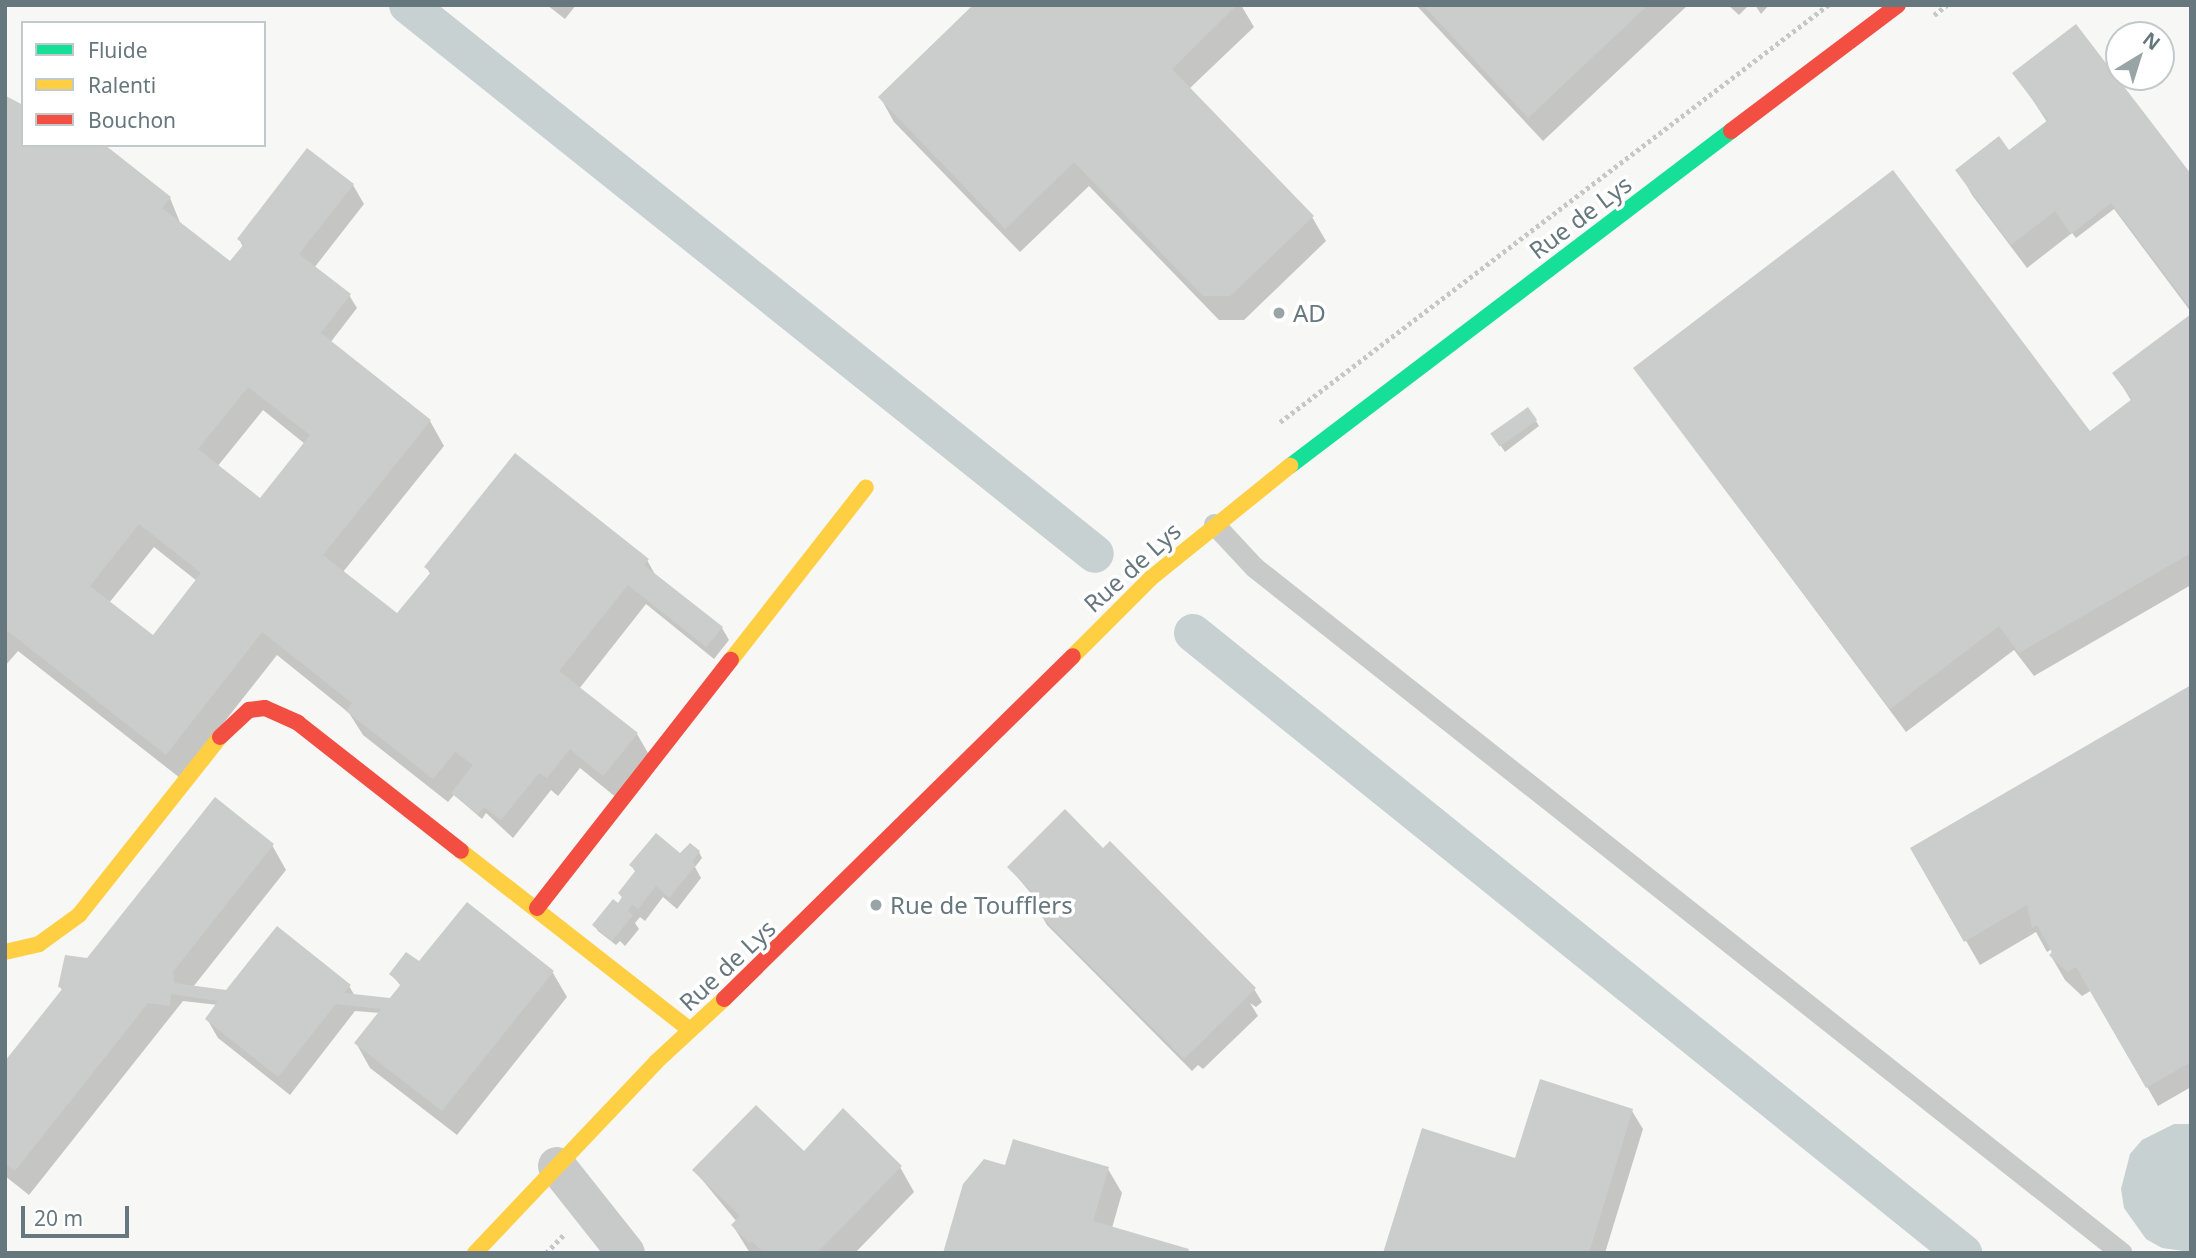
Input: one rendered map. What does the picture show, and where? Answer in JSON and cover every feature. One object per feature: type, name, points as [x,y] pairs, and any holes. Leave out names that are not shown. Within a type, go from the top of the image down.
[{"type":"street","name":"Rue de Lys","points":[[475,1253],[690,1030],[776,951],[1122,604],[1214,524],[1898,5]]},
{"type":"street","points":[[537,908],[866,487]]},
{"type":"street","points":[[5,952],[39,944],[79,915],[228,727],[249,710],[265,708],[298,723],[690,1030]]},
{"type":"street","points":[[557,1166],[626,1253]]},
{"type":"lane","points":[[1214,524],[1254,567],[2122,1253]]},
{"type":"path","points":[[1925,22],[1947,5]]},
{"type":"path","points":[[547,1253],[591,1207]]},
{"type":"shaded area","points":[[2174,1124],[2191,1124],[2191,1252],[2162,1248],[2146,1239],[2124,1208],[2121,1189],[2130,1154],[2142,1140]]},
{"type":"building","points":[[973,5],[1237,5],[1172,69],[1314,216],[1230,296],[1203,296],[1074,162],[1005,229],[878,97]]},
{"type":"building","points":[[1423,5],[1648,5],[1528,118]]},
{"type":"building","points":[[2076,24],[2105,62],[2105,91],[2127,91],[2191,174],[2191,309],[2111,203],[2071,234],[2055,211],[2011,245],[1955,170],[1999,136],[2009,150],[2048,120],[2012,73]]},
{"type":"building","points":[[6,96],[21,104],[21,147],[108,147],[171,197],[162,208],[230,261],[244,244],[237,239],[307,148],[354,184],[299,254],[351,294],[321,333],[431,420],[323,555],[397,613],[431,572],[424,567],[515,453],[649,559],[644,565],[723,627],[706,647],[628,585],[559,671],[638,733],[603,776],[570,749],[547,778],[539,773],[501,820],[484,807],[478,814],[451,793],[473,765],[455,752],[433,779],[346,711],[352,703],[262,632],[166,755],[5,629]],"holes":[[[248,387],[310,435],[260,498],[198,449]],[[139,524],[201,573],[153,635],[90,586]]]},
{"type":"building","points":[[1893,170],[2090,431],[2132,399],[2112,373],[2191,314],[2191,553],[2019,653],[1999,626],[1890,709],[1633,368]]},
{"type":"building","points":[[1528,407],[1537,420],[1499,446],[1490,433]]},
{"type":"building","points":[[2191,685],[2191,1062],[2146,1088],[2076,967],[2067,972],[2049,955],[2052,952],[2037,925],[2032,928],[2027,905],[1964,942],[1910,848]]},
{"type":"building","points":[[215,797],[274,844],[173,972],[174,983],[226,990],[277,926],[351,985],[344,993],[390,998],[401,984],[389,974],[406,952],[419,961],[467,902],[554,971],[442,1111],[354,1043],[381,1009],[336,1004],[278,1077],[205,1019],[218,1001],[171,994],[170,1006],[148,1003],[15,1171],[5,1164],[5,1061],[63,988],[58,987],[65,955],[87,958]]},
{"type":"building","points":[[1065,809],[1103,848],[1110,841],[1256,988],[1184,1059],[1038,913],[1045,905],[1007,867]]},
{"type":"building","points":[[656,833],[680,853],[690,843],[700,851],[692,862],[696,865],[669,898],[656,886],[638,909],[632,905],[628,911],[633,915],[612,941],[592,925],[613,899],[618,903],[622,897],[618,893],[636,870],[629,865]]},
{"type":"building","points":[[1540,1079],[1633,1109],[1589,1253],[1383,1253],[1422,1128],[1515,1158]]},
{"type":"building","points":[[756,1105],[804,1151],[843,1108],[902,1166],[817,1253],[764,1253],[752,1241],[750,1244],[731,1225],[740,1216],[692,1170]]},
{"type":"building","points":[[1013,1139],[1109,1167],[1093,1221],[1189,1249],[1188,1253],[943,1253],[963,1184],[984,1159],[1005,1165]]},
{"type":"waterway","points":[[408,5],[1095,554]]},
{"type":"waterway","points":[[1193,633],[1963,1253]]},
{"type":"traffic: fast","points":[[1290,466],[1731,131]]},
{"type":"traffic: slow","points":[[1073,656],[1151,578],[1290,466]]},
{"type":"traffic: slow","points":[[731,660],[866,487]]},
{"type":"traffic: slow","points":[[5,952],[39,944],[79,915],[220,737]]},
{"type":"traffic: slow","points":[[461,851],[690,1030]]},
{"type":"traffic: slow","points":[[475,1253],[656,1062],[724,999]]},
{"type":"traffic: jam","points":[[1731,131],[1898,5]]},
{"type":"traffic: jam","points":[[724,999],[1073,656]]},
{"type":"traffic: jam","points":[[537,908],[731,660]]},
{"type":"traffic: jam","points":[[220,737],[249,710],[265,708],[298,723],[461,851]]},
{"type":"place","name":"AD","points":[[1279,313]]},
{"type":"place","name":"Rue de Toufflers","points":[[876,905]]}]
